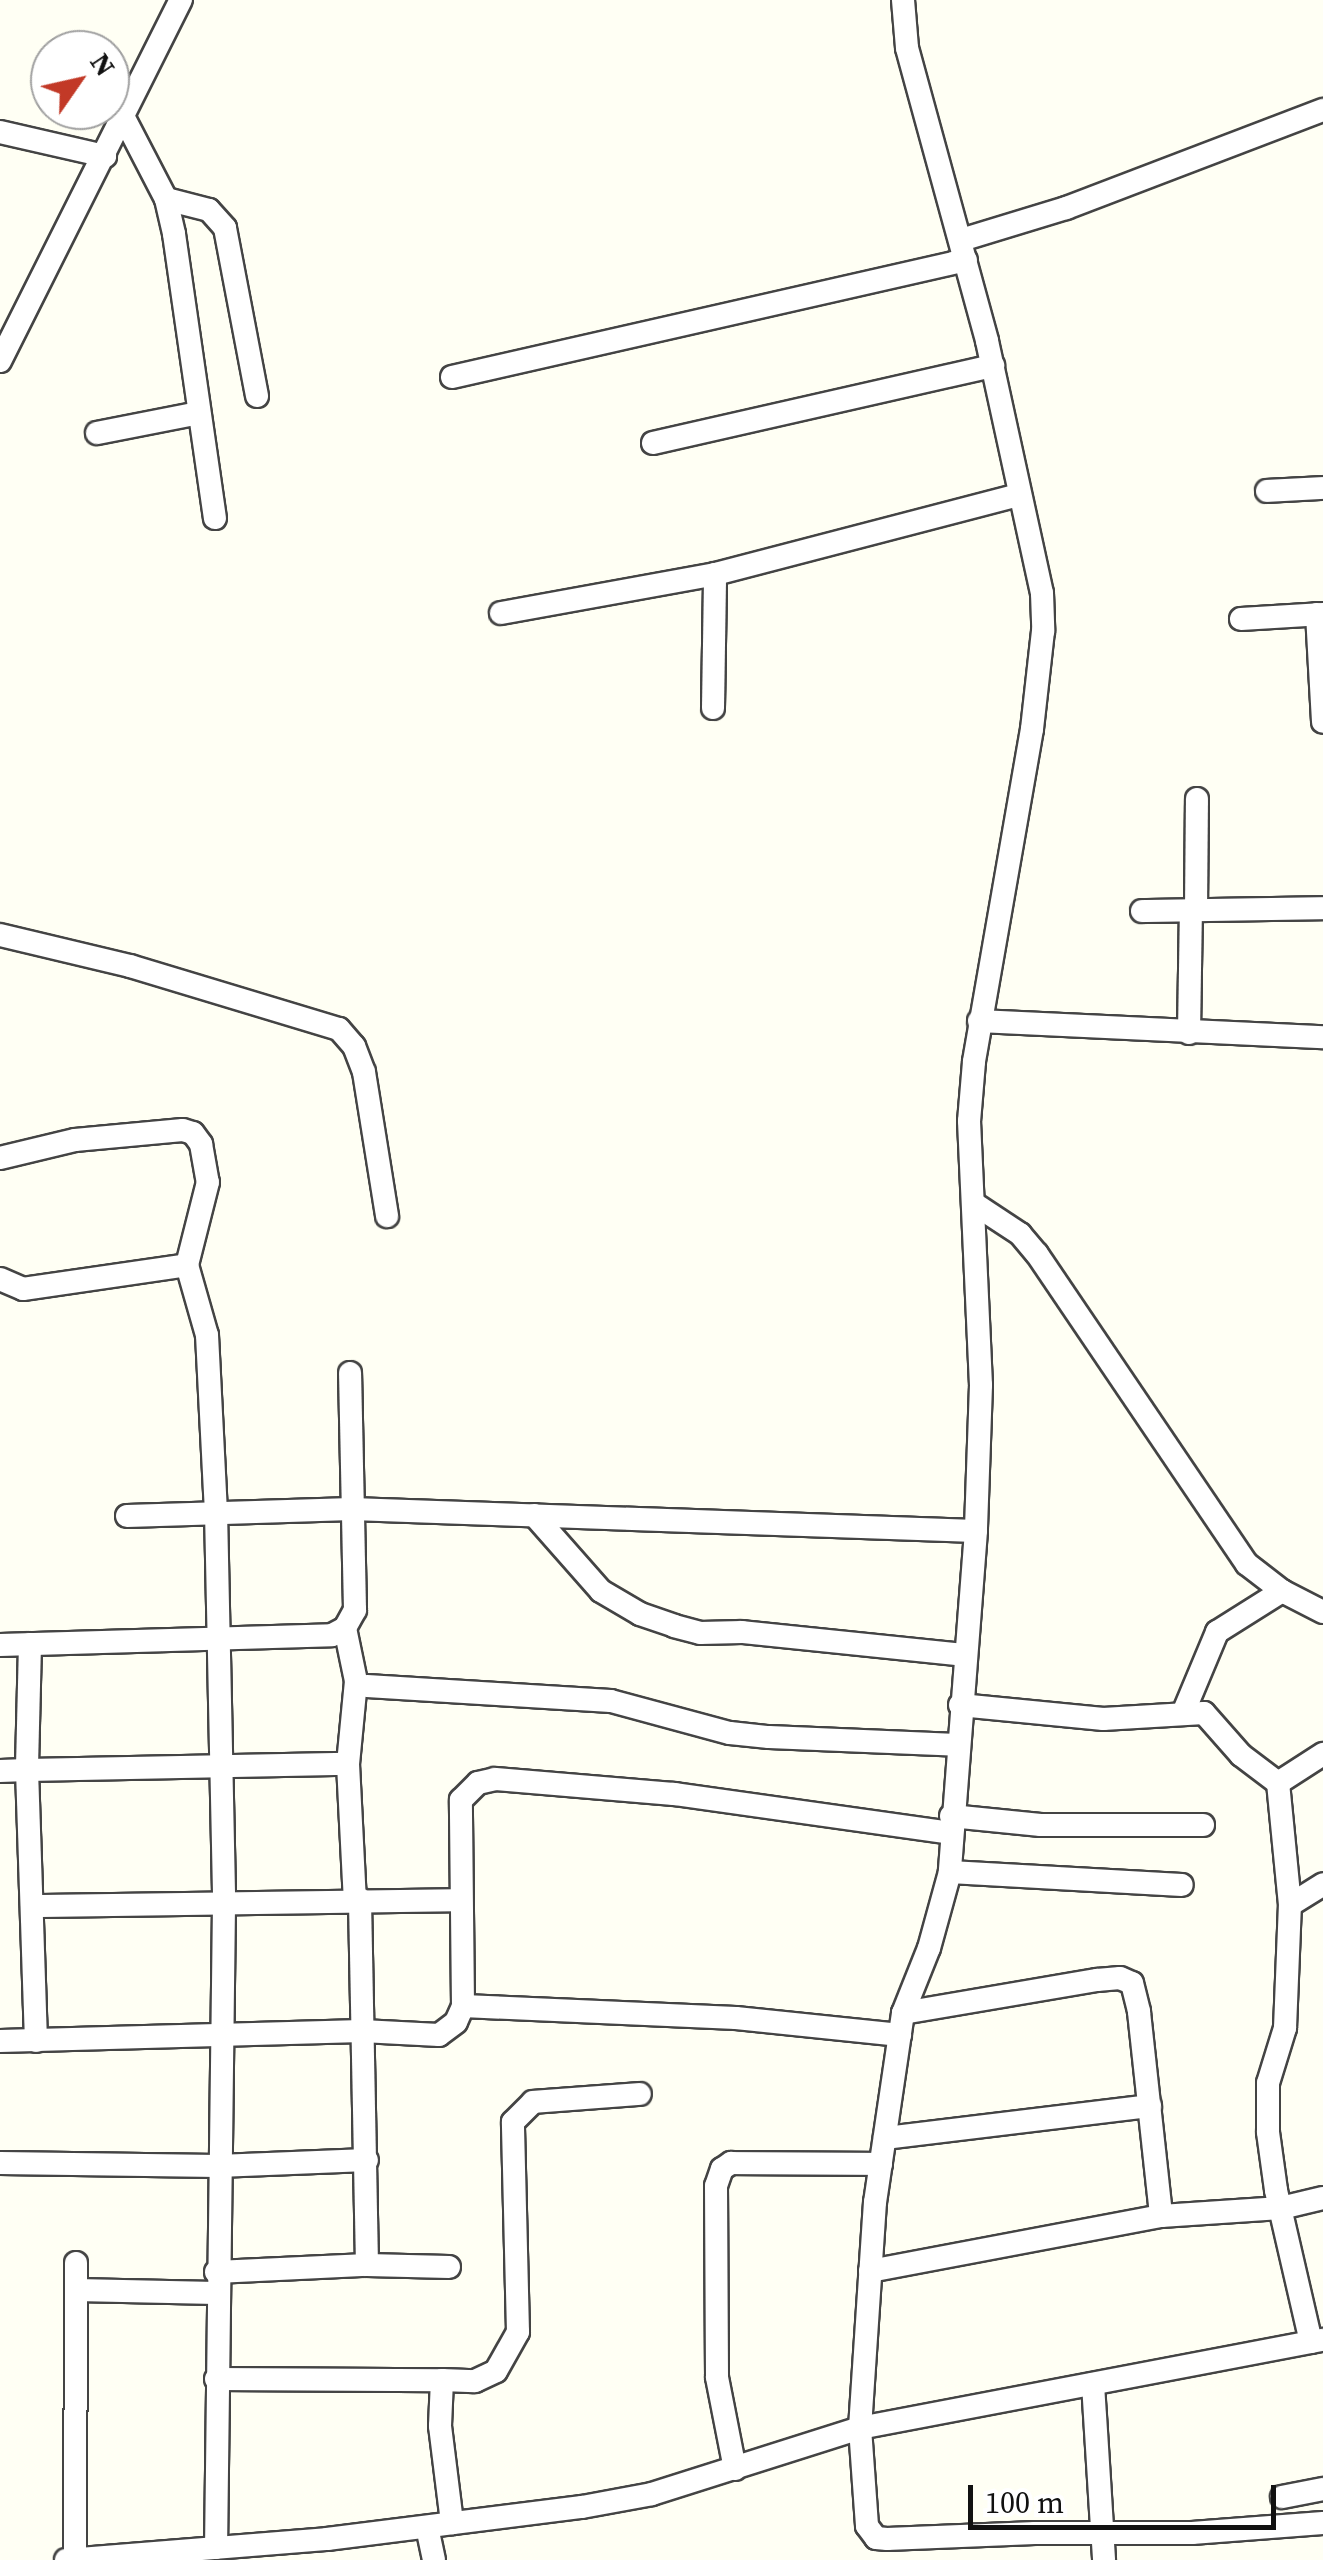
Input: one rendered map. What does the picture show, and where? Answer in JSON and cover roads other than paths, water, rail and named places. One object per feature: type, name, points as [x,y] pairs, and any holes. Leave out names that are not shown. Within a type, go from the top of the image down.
[{"type":"street","points":[[130,105],[180,0]]},
{"type":"street","points":[[903,0],[907,48],[992,366],[1042,593],[1043,631],[1032,729],[979,1021],[970,1121],[981,1385],[976,1531],[950,1872],[902,2024],[881,2164],[860,2428],[867,2526],[876,2538],[1192,2533],[1323,2523]]},
{"type":"street","points":[[452,377],[963,250],[1323,110]]},
{"type":"street","points":[[130,129],[166,198],[216,518]]},
{"type":"street","points":[[0,361],[118,130]]},
{"type":"street","points":[[0,132],[105,156]]},
{"type":"street","points":[[166,198],[208,210],[225,228],[257,396]]},
{"type":"street","points":[[654,444],[992,366]]},
{"type":"street","points":[[98,433],[199,412]]},
{"type":"street","points":[[1268,492],[1323,488]]},
{"type":"street","points":[[502,613],[715,574],[1018,495]]},
{"type":"street","points":[[713,708],[715,574]]},
{"type":"street","points":[[1240,619],[1320,614],[1323,722]]},
{"type":"street","points":[[1189,1033],[1196,799]]},
{"type":"street","points":[[1142,910],[1323,908]]},
{"type":"street","points":[[0,936],[130,966],[339,1029],[354,1046],[364,1072],[386,1216]]},
{"type":"street","points":[[979,1021],[1323,1036]]},
{"type":"street","points":[[0,1158],[75,1140],[165,1131],[193,1134],[201,1144],[207,1198],[187,1265],[207,1335],[216,1510],[224,1905],[216,2282],[216,2548]]},
{"type":"street","points":[[976,1204],[1020,1234],[1246,1564],[1282,1591],[1323,1612]]},
{"type":"street","points":[[0,1279],[23,1289],[187,1265]]},
{"type":"street","points":[[0,1645],[332,1636],[345,1628],[356,1610],[350,1373]]},
{"type":"street","points":[[127,1516],[216,1510],[352,1509],[976,1531]]},
{"type":"street","points":[[534,1515],[601,1591],[640,1614],[674,1626],[700,1633],[742,1632],[965,1655]]},
{"type":"street","points":[[1184,1711],[1216,1632],[1282,1591]]},
{"type":"street","points":[[345,1628],[356,1681],[348,1764],[358,1899],[367,2160],[366,2265]]},
{"type":"street","points":[[30,1644],[28,1770],[36,2040]]},
{"type":"street","points":[[367,1686],[611,1702],[716,1730],[769,1738],[957,1745]]},
{"type":"street","points":[[66,2560],[452,2524],[582,2507],[735,2470],[860,2428],[1317,2341],[1281,2208],[1268,2132],[1268,2083],[1285,2028],[1290,1905],[1278,1783],[1240,1755],[1204,1713],[1184,1711],[1103,1719],[960,1705]]},
{"type":"street","points":[[1278,1783],[1323,1754]]},
{"type":"street","points":[[0,1770],[348,1764]]},
{"type":"street","points":[[0,2042],[362,2031],[439,2034],[456,2022],[463,2006],[461,1800],[478,1783],[495,1779],[674,1794],[951,1825],[1203,1825]]},
{"type":"street","points":[[950,1872],[1182,1884]]},
{"type":"street","points":[[1290,1905],[1323,1884]]},
{"type":"street","points":[[34,1906],[461,1900]]},
{"type":"street","points":[[463,2006],[902,2024],[1120,1978],[1132,1983],[1140,2012],[1161,2216]]},
{"type":"street","points":[[216,2379],[475,2381],[496,2372],[518,2332],[513,2122],[533,2102],[640,2094]]},
{"type":"street","points":[[885,2138],[1150,2106]]},
{"type":"street","points":[[0,2163],[218,2166],[367,2160]]},
{"type":"street","points":[[735,2470],[717,2376],[716,2186],[722,2169],[731,2163],[881,2164]]},
{"type":"street","points":[[870,2272],[1161,2216],[1281,2208],[1323,2198]]},
{"type":"street","points":[[75,2560],[76,2263]]},
{"type":"street","points":[[76,2290],[216,2282],[366,2265],[449,2267]]},
{"type":"street","points":[[442,2380],[440,2426],[452,2524]]},
{"type":"street","points":[[1093,2384],[1104,2560]]},
{"type":"street","points":[[1282,2496],[1323,2488]]},
{"type":"street","points":[[426,2526],[434,2560]]}]
